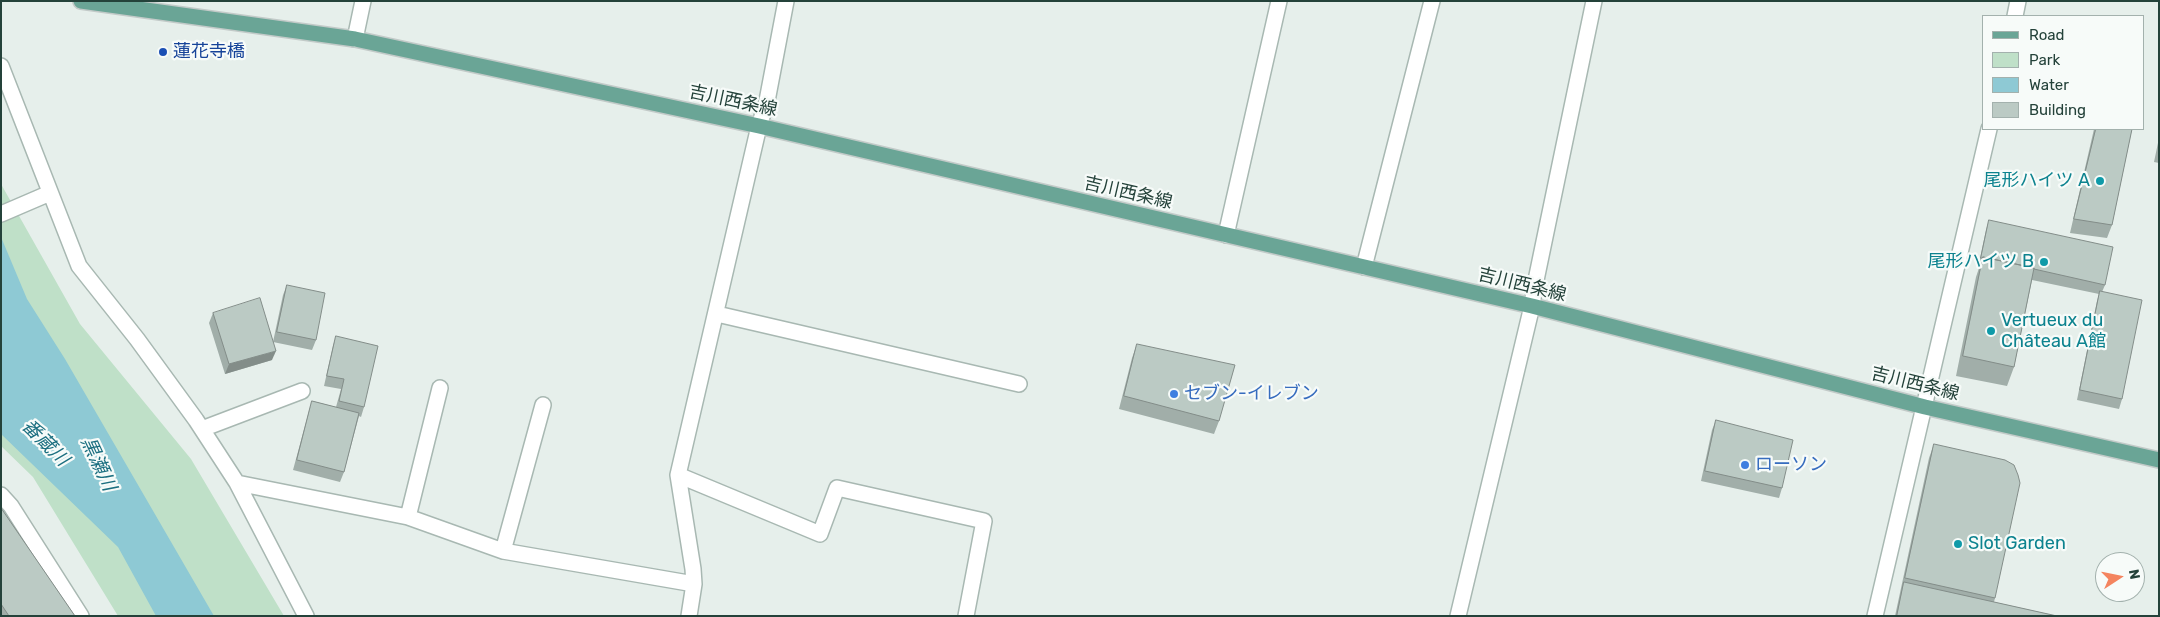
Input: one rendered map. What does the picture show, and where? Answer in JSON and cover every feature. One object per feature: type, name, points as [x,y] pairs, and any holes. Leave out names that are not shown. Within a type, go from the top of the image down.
[{"type":"main road","name":"吉川西条線","points":[[81,1],[355,39],[759,126],[1532,306],[1925,407],[2159,460]]},
{"type":"street","points":[[355,39],[363,1]]},
{"type":"street","points":[[688,616],[694,584],[678,476],[759,126],[767,102],[786,1]]},
{"type":"street","points":[[1226,235],[1279,1]]},
{"type":"street","points":[[1364,267],[1432,1]]},
{"type":"street","points":[[1458,616],[1532,306],[1594,1]]},
{"type":"street","points":[[2015,15],[2018,1]]},
{"type":"street","points":[[1,66],[79,266],[137,339],[202,429],[237,482],[306,616]]},
{"type":"street","points":[[1875,616],[1989,130]]},
{"type":"street","points":[[1,214],[50,193]]},
{"type":"street","points":[[717,314],[1019,384]]},
{"type":"street","points":[[408,517],[440,388]]},
{"type":"street","points":[[202,429],[302,391]]},
{"type":"street","points":[[502,552],[543,405]]},
{"type":"street","points":[[678,476],[820,534],[836,488],[984,521],[966,616]]},
{"type":"street","points":[[237,482],[408,517],[502,552],[694,584]]},
{"type":"street","points":[[1,494],[11,506],[81,616]]},
{"type":"green space","points":[[1,184],[80,324],[191,459],[284,616],[118,616],[33,477],[1,446]]},
{"type":"water","points":[[1,237],[27,299],[65,359],[214,616],[156,616],[118,547],[1,434]]},
{"type":"building","name":"尾形ハイツ A","points":[[2096,130],[2132,130],[2112,225],[2074,219]]},
{"type":"building","name":"尾形ハイツ B","points":[[1989,220],[2113,247],[2105,285],[2034,268],[1981,258]]},
{"type":"building","name":"Vertueux du Château A館","points":[[1983,257],[2034,268],[2014,367],[1963,356]]},
{"type":"building","points":[[287,285],[325,293],[316,340],[277,332]]},
{"type":"building","points":[[2100,291],[2142,300],[2122,399],[2080,390]]},
{"type":"building","points":[[260,298],[276,351],[229,364],[213,313]]},
{"type":"building","points":[[336,336],[378,346],[364,407],[339,401],[344,379],[327,376]]},
{"type":"building","name":"セブン-イレブン","points":[[1137,344],[1235,365],[1219,421],[1124,396]]},
{"type":"building","points":[[312,401],[359,413],[344,472],[297,460]]},
{"type":"building","name":"ローソン","points":[[1716,420],[1793,440],[1782,488],[1705,471]]},
{"type":"building","name":"Slot Garden","points":[[1934,444],[2005,460],[2014,465],[2018,475],[2020,483],[1995,598],[1905,578]]},
{"type":"building","points":[[1,508],[75,616],[9,616],[1,604]]},
{"type":"building","points":[[1904,582],[2057,616],[1897,616]]},
{"type":"place","name":"蓮花寺橋","points":[[163,52]]},
{"type":"place","name":"尾形ハイツ A","points":[[2100,181]]},
{"type":"place","name":"尾形ハイツ B","points":[[2044,262]]},
{"type":"place","name":"Vertueux du Château A館","points":[[1991,331]]},
{"type":"place","name":"セブン-イレブン","points":[[1174,394]]},
{"type":"place","name":"ローソン","points":[[1745,465]]},
{"type":"place","name":"Slot Garden","points":[[1958,544]]},
{"type":"water label","name":"番蔵川","points":[[45,443]]},
{"type":"water label","name":"黒瀬川","points":[[98,464]]}]
